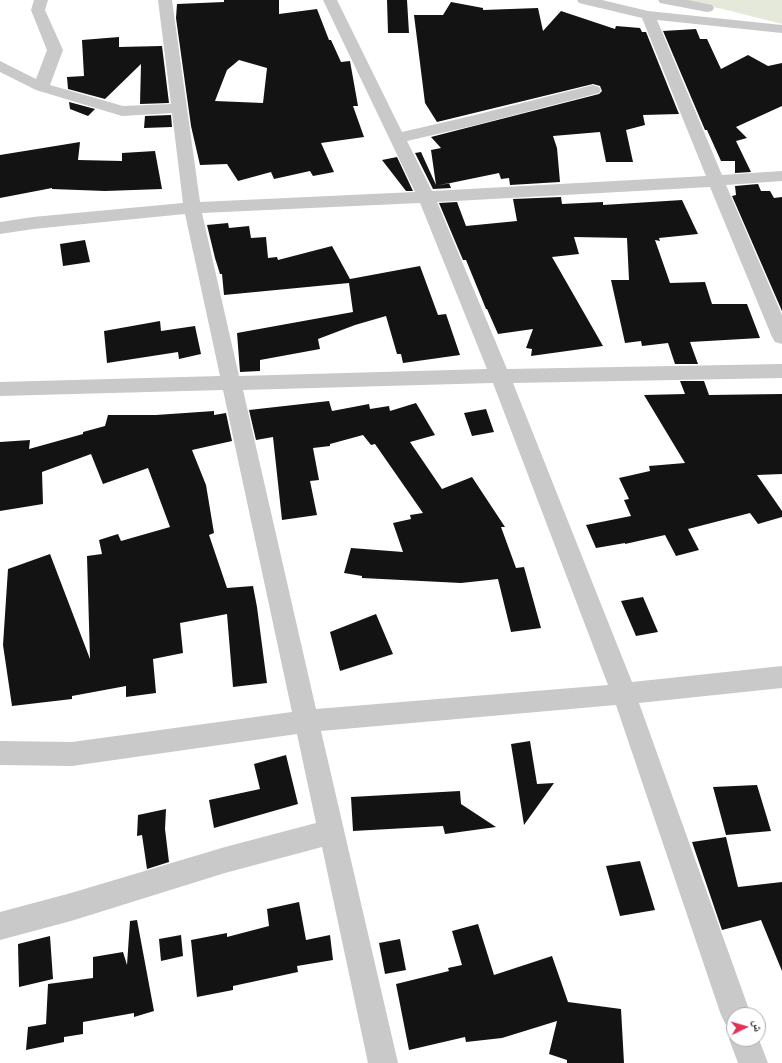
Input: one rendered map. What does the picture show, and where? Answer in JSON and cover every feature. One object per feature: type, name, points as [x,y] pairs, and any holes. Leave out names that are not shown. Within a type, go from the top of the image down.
[{"type":"street","points":[[41,0],[38,10],[55,50],[41,87]]},
{"type":"street","points":[[165,0],[192,208],[383,1063]]},
{"type":"street","points":[[330,0],[426,197],[500,376],[624,694],[733,1007]]},
{"type":"street","points":[[584,0],[648,15],[782,28]]},
{"type":"street","points":[[665,0],[742,16],[782,28]]},
{"type":"street","points":[[648,15],[782,337]]},
{"type":"street","points":[[0,66],[41,87],[122,111],[178,108]]},
{"type":"street","points":[[397,138],[480,120],[593,90]]},
{"type":"street","points":[[0,228],[33,223],[192,208],[426,197],[782,176]]},
{"type":"street","points":[[0,389],[500,376],[782,371]]},
{"type":"street","points":[[0,753],[72,754],[307,721],[624,694],[782,677]]},
{"type":"street","points":[[0,926],[71,907],[225,860],[332,832]]},
{"type":"street","points":[[747,1047],[753,1063]]},
{"type":"green space","points":[[677,0],[782,0],[782,24],[723,9]]},
{"type":"building","points":[[224,0],[279,0],[279,14],[317,9],[329,40],[331,40],[341,62],[350,61],[358,106],[353,106],[364,137],[321,143],[334,172],[313,176],[310,171],[274,179],[271,172],[238,181],[227,164],[200,165],[191,126],[176,18],[177,4],[224,2]],"holes":[[[239,60],[267,68],[263,103],[215,101],[227,70]]]},
{"type":"building","points":[[387,0],[407,0],[409,33],[388,33]]},
{"type":"building","points":[[451,2],[483,8],[483,10],[538,8],[543,31],[561,11],[615,29],[616,26],[640,28],[642,32],[646,32],[679,114],[643,115],[645,125],[626,130],[633,162],[606,162],[600,132],[553,136],[557,148],[560,182],[510,185],[509,178],[501,179],[499,173],[449,183],[451,188],[433,189],[415,153],[421,152],[436,185],[431,150],[441,148],[431,137],[599,94],[602,91],[600,86],[593,84],[437,122],[425,103],[414,15],[443,15]]},
{"type":"building","points":[[696,29],[700,39],[707,39],[721,69],[748,55],[768,66],[782,63],[782,106],[736,127],[747,138],[736,141],[751,172],[735,173],[735,161],[721,161],[707,130],[705,130],[663,31]]},
{"type":"building","points":[[119,37],[119,47],[162,46],[169,103],[140,104],[141,64],[105,99],[68,89],[67,77],[84,76],[82,40]]},
{"type":"building","points":[[69,102],[95,109],[88,116],[70,109]]},
{"type":"building","points":[[171,115],[172,127],[144,128],[145,116]]},
{"type":"building","points":[[80,142],[78,160],[122,161],[122,153],[155,151],[162,189],[105,191],[52,188],[0,198],[0,155]]},
{"type":"building","points":[[397,157],[413,191],[406,191],[382,160]]},
{"type":"building","points":[[758,184],[761,191],[770,191],[774,198],[782,197],[782,311],[732,196],[736,195],[735,186]]},
{"type":"building","points":[[561,197],[562,204],[603,202],[603,205],[682,200],[698,234],[659,238],[660,241],[655,240],[670,283],[705,282],[712,304],[747,304],[760,338],[690,342],[698,364],[675,364],[668,343],[642,346],[641,341],[625,343],[611,280],[629,280],[627,238],[574,237],[579,254],[552,257],[603,346],[531,356],[532,349],[526,348],[533,329],[498,334],[466,260],[463,260],[439,203],[457,202],[466,226],[517,221],[513,199]]},
{"type":"building","points":[[228,223],[229,228],[249,226],[251,238],[266,237],[268,258],[277,257],[278,260],[332,246],[350,279],[420,266],[438,315],[446,314],[460,355],[403,363],[401,354],[397,354],[386,316],[355,325],[318,339],[320,349],[260,360],[260,371],[240,372],[237,333],[353,312],[349,283],[224,295],[222,274],[220,274],[215,258],[207,225]]},
{"type":"building","points":[[85,240],[90,262],[63,266],[60,244]]},
{"type":"building","points":[[160,321],[161,331],[195,326],[201,354],[179,359],[178,352],[107,363],[104,331]]},
{"type":"building","points":[[680,381],[704,381],[709,395],[782,394],[782,474],[757,475],[782,511],[782,517],[758,524],[750,513],[688,529],[699,550],[676,556],[665,535],[625,544],[596,548],[586,525],[631,516],[624,500],[629,499],[619,478],[650,471],[649,466],[685,463],[644,395],[685,394]]},
{"type":"building","points":[[329,401],[332,411],[369,404],[370,409],[389,406],[390,411],[416,403],[435,435],[410,442],[442,489],[472,477],[505,527],[501,527],[516,568],[524,567],[541,628],[511,632],[498,579],[461,583],[362,578],[362,576],[344,573],[351,548],[403,552],[393,523],[411,519],[410,515],[423,513],[375,444],[371,445],[363,435],[330,444],[330,446],[313,448],[319,480],[310,481],[317,515],[282,520],[273,437],[256,440],[249,410]]},
{"type":"building","points":[[486,409],[494,432],[472,436],[464,413]]},
{"type":"building","points":[[214,411],[214,415],[226,413],[232,441],[192,450],[206,485],[214,533],[209,535],[227,588],[253,586],[267,683],[233,687],[227,614],[180,623],[183,653],[153,659],[156,693],[126,697],[126,686],[72,696],[72,699],[12,706],[3,645],[8,569],[50,554],[90,659],[87,556],[102,554],[99,540],[118,534],[121,541],[170,527],[148,468],[103,484],[91,454],[42,472],[43,504],[0,511],[0,442],[30,440],[29,449],[83,434],[83,432],[105,426],[108,415],[156,415]]},
{"type":"building","points":[[643,597],[658,632],[636,636],[621,601]]},
{"type":"building","points":[[376,614],[393,654],[340,671],[330,632]]},
{"type":"building","points":[[530,741],[537,784],[554,783],[524,825],[511,744]]},
{"type":"building","points":[[286,755],[298,804],[214,828],[209,800],[260,789],[254,764]]},
{"type":"building","points":[[757,785],[771,831],[726,835],[713,787]]},
{"type":"building","points":[[460,791],[461,804],[496,827],[445,834],[443,826],[353,831],[351,797]]},
{"type":"building","points":[[166,809],[165,829],[169,862],[147,869],[142,835],[137,836],[138,815]]},
{"type":"building","points":[[726,837],[738,887],[782,882],[782,971],[761,920],[722,930],[692,842]]},
{"type":"building","points":[[640,861],[655,910],[620,916],[606,866]]},
{"type":"building","points":[[299,902],[306,940],[330,935],[333,960],[297,966],[298,972],[233,986],[233,990],[197,997],[191,940],[227,933],[227,937],[269,926],[267,909]]},
{"type":"building","points":[[137,920],[154,1011],[134,1017],[134,1013],[83,1022],[83,1034],[64,1037],[64,1042],[26,1050],[28,1027],[46,1024],[48,984],[93,978],[93,957],[123,952],[127,965],[130,921]]},
{"type":"building","points":[[478,924],[494,975],[552,956],[568,1002],[621,1009],[624,1063],[567,1063],[567,1060],[549,1054],[557,1021],[502,1038],[466,1042],[465,1037],[409,1050],[396,984],[449,971],[448,968],[462,965],[452,931]]},
{"type":"building","points":[[181,935],[183,956],[161,961],[159,939]]},
{"type":"building","points":[[50,936],[53,979],[19,987],[18,944]]},
{"type":"building","points":[[400,939],[406,970],[385,974],[379,943]]}]
